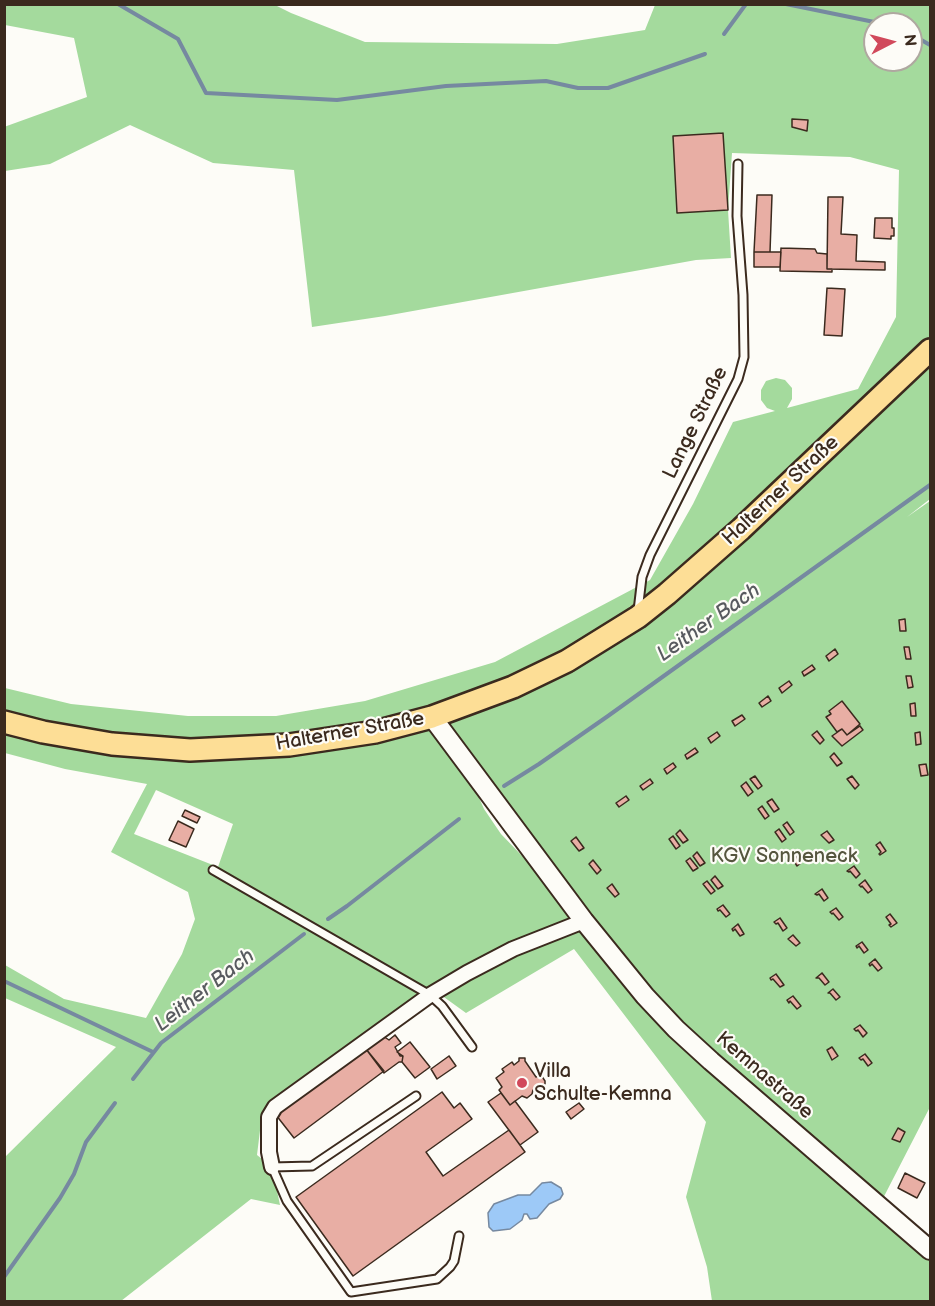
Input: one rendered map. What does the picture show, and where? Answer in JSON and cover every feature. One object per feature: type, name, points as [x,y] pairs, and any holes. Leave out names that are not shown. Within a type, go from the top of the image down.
[{"type":"main road","name":"Halterner Straße","points":[[4,722],[43,732],[112,744],[190,750],[289,746],[375,732],[432,717],[480,700],[567,661],[638,617],[668,594],[741,529],[930,350]]},
{"type":"street","name":"Kemnastraße","points":[[432,717],[584,921],[645,996],[676,1029],[930,1250]]},
{"type":"street","points":[[272,1167],[269,1152],[269,1117],[275,1107],[430,995],[513,949],[584,921]]},
{"type":"lane","name":"Lange Straße","points":[[638,617],[638,596],[650,555],[738,379],[744,357],[743,295],[736,216],[738,164]]},
{"type":"lane","points":[[213,870],[430,995],[442,1006],[472,1047]]},
{"type":"lane","points":[[416,1096],[312,1166],[272,1167],[287,1201],[351,1292],[437,1279],[450,1268],[454,1261],[459,1236]]},
{"type":"green space","name":"KGV Sonneneck","points":[[5,5],[275,5],[365,42],[557,44],[645,30],[655,5],[930,5],[930,345],[636,615],[447,711],[633,623],[930,352],[930,499],[907,517],[930,501],[930,1107],[876,1212],[930,1259],[930,1301],[712,1301],[707,1267],[686,1197],[706,1122],[574,949],[466,1013],[430,987],[262,1114],[257,1155],[272,1167],[280,1205],[251,1199],[121,1301],[5,1301],[5,1157],[116,1047],[5,998],[5,965],[64,999],[146,1018],[182,954],[195,919],[188,892],[111,852],[147,784],[65,769],[5,753],[5,688],[71,704],[188,716],[276,716],[365,701],[495,662],[650,580],[693,504],[733,422],[775,411],[767,408],[761,400],[761,390],[766,381],[776,378],[785,380],[792,388],[792,399],[787,408],[858,389],[896,317],[899,170],[850,157],[732,153],[728,210],[731,258],[696,260],[312,327],[294,170],[213,163],[130,125],[50,164],[5,171],[4,127],[87,97],[74,38],[5,25]],"holes":[[[433,718],[575,911],[501,834],[484,809],[461,757]],[[156,790],[233,824],[218,867],[134,834]]]},
{"type":"water","points":[[551,1182],[561,1188],[563,1194],[560,1199],[549,1204],[537,1218],[530,1219],[527,1214],[524,1214],[522,1220],[510,1229],[493,1231],[489,1227],[488,1213],[494,1204],[518,1195],[530,1195],[542,1183]]},
{"type":"building","points":[[792,119],[808,120],[807,131],[792,127]]},
{"type":"building","points":[[723,133],[728,210],[677,213],[673,136]]},
{"type":"building","points":[[757,195],[772,195],[770,252],[754,252]]},
{"type":"building","points":[[828,197],[843,197],[841,234],[857,235],[856,261],[885,262],[885,270],[827,269]]},
{"type":"building","points":[[875,218],[892,218],[894,236],[891,236],[891,239],[874,238]]},
{"type":"building","points":[[781,248],[815,249],[817,253],[827,254],[827,269],[832,269],[832,272],[780,271]]},
{"type":"building","points":[[754,252],[781,252],[780,267],[754,267]]},
{"type":"building","points":[[827,288],[845,289],[842,336],[824,335]]},
{"type":"building","points":[[905,619],[906,631],[900,631],[899,620]]},
{"type":"building","points":[[904,647],[909,647],[911,659],[906,659]]},
{"type":"building","points":[[835,649],[838,654],[829,661],[826,656]]},
{"type":"building","points":[[812,665],[815,669],[804,676],[802,672]]},
{"type":"building","points":[[906,676],[911,676],[913,687],[908,688]]},
{"type":"building","points":[[789,681],[792,685],[782,693],[779,688]]},
{"type":"building","points":[[768,696],[771,701],[762,707],[759,703]]},
{"type":"building","points":[[842,701],[860,724],[847,735],[842,729],[837,732],[826,717],[831,714],[829,711]]},
{"type":"building","points":[[915,703],[916,716],[911,716],[910,704]]},
{"type":"building","points":[[742,715],[745,719],[735,726],[732,721]]},
{"type":"building","points":[[860,726],[863,730],[842,746],[832,736],[842,729],[847,735]]},
{"type":"building","points":[[817,731],[824,740],[820,744],[812,735]]},
{"type":"building","points":[[717,732],[720,736],[711,743],[708,738]]},
{"type":"building","points":[[920,732],[921,744],[916,745],[915,733]]},
{"type":"building","points":[[695,748],[698,752],[687,759],[685,755]]},
{"type":"building","points":[[834,753],[842,763],[837,766],[830,757]]},
{"type":"building","points":[[673,763],[676,767],[667,774],[664,769]]},
{"type":"building","points":[[926,764],[928,775],[921,776],[919,765]]},
{"type":"building","points":[[755,776],[762,786],[758,789],[750,779]]},
{"type":"building","points":[[852,776],[859,785],[855,789],[847,779]]},
{"type":"building","points":[[650,779],[653,783],[643,790],[640,786]]},
{"type":"building","points":[[746,782],[753,792],[748,796],[741,786]]},
{"type":"building","points":[[626,796],[629,800],[619,807],[616,803]]},
{"type":"building","points":[[772,799],[779,809],[774,812],[767,802]]},
{"type":"building","points":[[762,806],[769,816],[765,819],[758,809]]},
{"type":"building","points":[[185,810],[200,817],[197,823],[182,816]]},
{"type":"building","points":[[178,821],[194,829],[186,847],[169,840]]},
{"type":"building","points":[[787,822],[794,832],[790,835],[783,825]]},
{"type":"building","points":[[779,829],[786,839],[782,842],[775,832]]},
{"type":"building","points":[[680,830],[688,840],[683,843],[676,834]]},
{"type":"building","points":[[827,831],[834,840],[829,843],[821,835]]},
{"type":"building","points":[[673,836],[680,846],[676,849],[669,839]]},
{"type":"building","points":[[576,837],[584,848],[579,851],[571,841]]},
{"type":"building","points":[[880,842],[886,851],[880,855],[881,852],[876,845]]},
{"type":"building","points":[[697,852],[705,863],[700,866],[693,856]]},
{"type":"building","points":[[794,854],[801,863],[797,866],[792,858],[789,860],[788,858]]},
{"type":"building","points":[[690,858],[698,868],[693,871],[686,861]]},
{"type":"building","points":[[593,860],[601,870],[597,874],[589,864]]},
{"type":"building","points":[[854,866],[860,874],[856,878],[850,871],[847,871]]},
{"type":"building","points":[[715,876],[723,886],[718,889],[711,880]]},
{"type":"building","points":[[865,880],[872,890],[868,893],[859,885]]},
{"type":"building","points":[[707,881],[715,891],[711,894],[703,884]]},
{"type":"building","points":[[612,884],[619,894],[615,897],[607,888]]},
{"type":"building","points":[[822,889],[828,898],[824,901],[819,894],[815,894]]},
{"type":"building","points":[[723,905],[730,914],[726,917],[717,909]]},
{"type":"building","points":[[836,908],[843,917],[839,920],[830,912]]},
{"type":"building","points":[[890,914],[897,923],[891,927],[886,917]]},
{"type":"building","points":[[780,918],[787,928],[783,931],[778,923],[774,922]]},
{"type":"building","points":[[738,924],[744,934],[740,936],[735,929],[733,931],[732,929]]},
{"type":"building","points":[[793,935],[800,943],[796,946],[788,939]]},
{"type":"building","points":[[862,942],[868,950],[864,953],[859,946],[857,948],[856,946]]},
{"type":"building","points":[[875,959],[882,968],[878,971],[872,964],[870,966],[869,964]]},
{"type":"building","points":[[822,973],[829,982],[825,985],[819,978],[816,978]]},
{"type":"building","points":[[776,974],[784,985],[780,987],[770,978]]},
{"type":"building","points":[[833,989],[840,997],[836,1000],[828,993]]},
{"type":"building","points":[[793,996],[801,1006],[797,1009],[787,1000]]},
{"type":"building","points":[[860,1025],[867,1033],[863,1037],[858,1030],[854,1029]]},
{"type":"building","points":[[395,1035],[401,1043],[395,1047],[400,1056],[403,1056],[402,1062],[384,1073],[366,1049],[383,1036],[389,1040]]},
{"type":"building","points":[[410,1042],[430,1067],[415,1078],[402,1062],[403,1056],[397,1052]]},
{"type":"building","points":[[832,1047],[838,1056],[832,1060],[827,1050]]},
{"type":"building","points":[[366,1049],[384,1071],[294,1138],[276,1115]]},
{"type":"building","points":[[865,1054],[872,1063],[868,1066],[863,1059],[859,1058]]},
{"type":"building","points":[[449,1056],[456,1066],[437,1079],[431,1069]]},
{"type":"building","name":"Villa Schulte-Kemna","points":[[519,1058],[525,1058],[536,1077],[541,1075],[545,1084],[533,1090],[527,1098],[522,1096],[510,1105],[499,1090],[502,1087],[496,1078],[504,1072],[502,1069],[512,1062],[514,1065]]},
{"type":"building","points":[[442,1092],[454,1108],[460,1103],[472,1119],[426,1152],[443,1176],[509,1130],[525,1152],[353,1276],[296,1197]]},
{"type":"building","points":[[501,1093],[510,1105],[515,1101],[538,1132],[520,1145],[488,1102]]},
{"type":"building","points":[[579,1103],[584,1109],[571,1119],[566,1112]]},
{"type":"building","points":[[898,1128],[905,1132],[900,1142],[892,1139]]},
{"type":"building","points":[[905,1173],[925,1183],[917,1198],[898,1188]]},
{"type":"waterway","points":[[118,4],[178,39],[206,93],[337,100],[446,86],[546,81],[578,88],[608,88],[705,54]]},
{"type":"waterway","points":[[724,34],[746,4]]},
{"type":"waterway","points":[[786,4],[863,20]]},
{"type":"waterway","points":[[923,41],[930,45]]},
{"type":"waterway","name":"Leither Bach","points":[[504,786],[608,716],[930,485]]},
{"type":"waterway","name":"Leither Bach","points":[[328,919],[459,819]]},
{"type":"waterway","name":"Leither Bach","points":[[133,1079],[161,1043],[304,934]]},
{"type":"waterway","points":[[4,981],[153,1052]]},
{"type":"waterway","name":"Leither Bach","points":[[4,1277],[60,1198],[74,1174],[86,1142],[115,1103]]},
{"type":"place","name":"Villa Schulte-Kemna","points":[[522,1083]]}]
